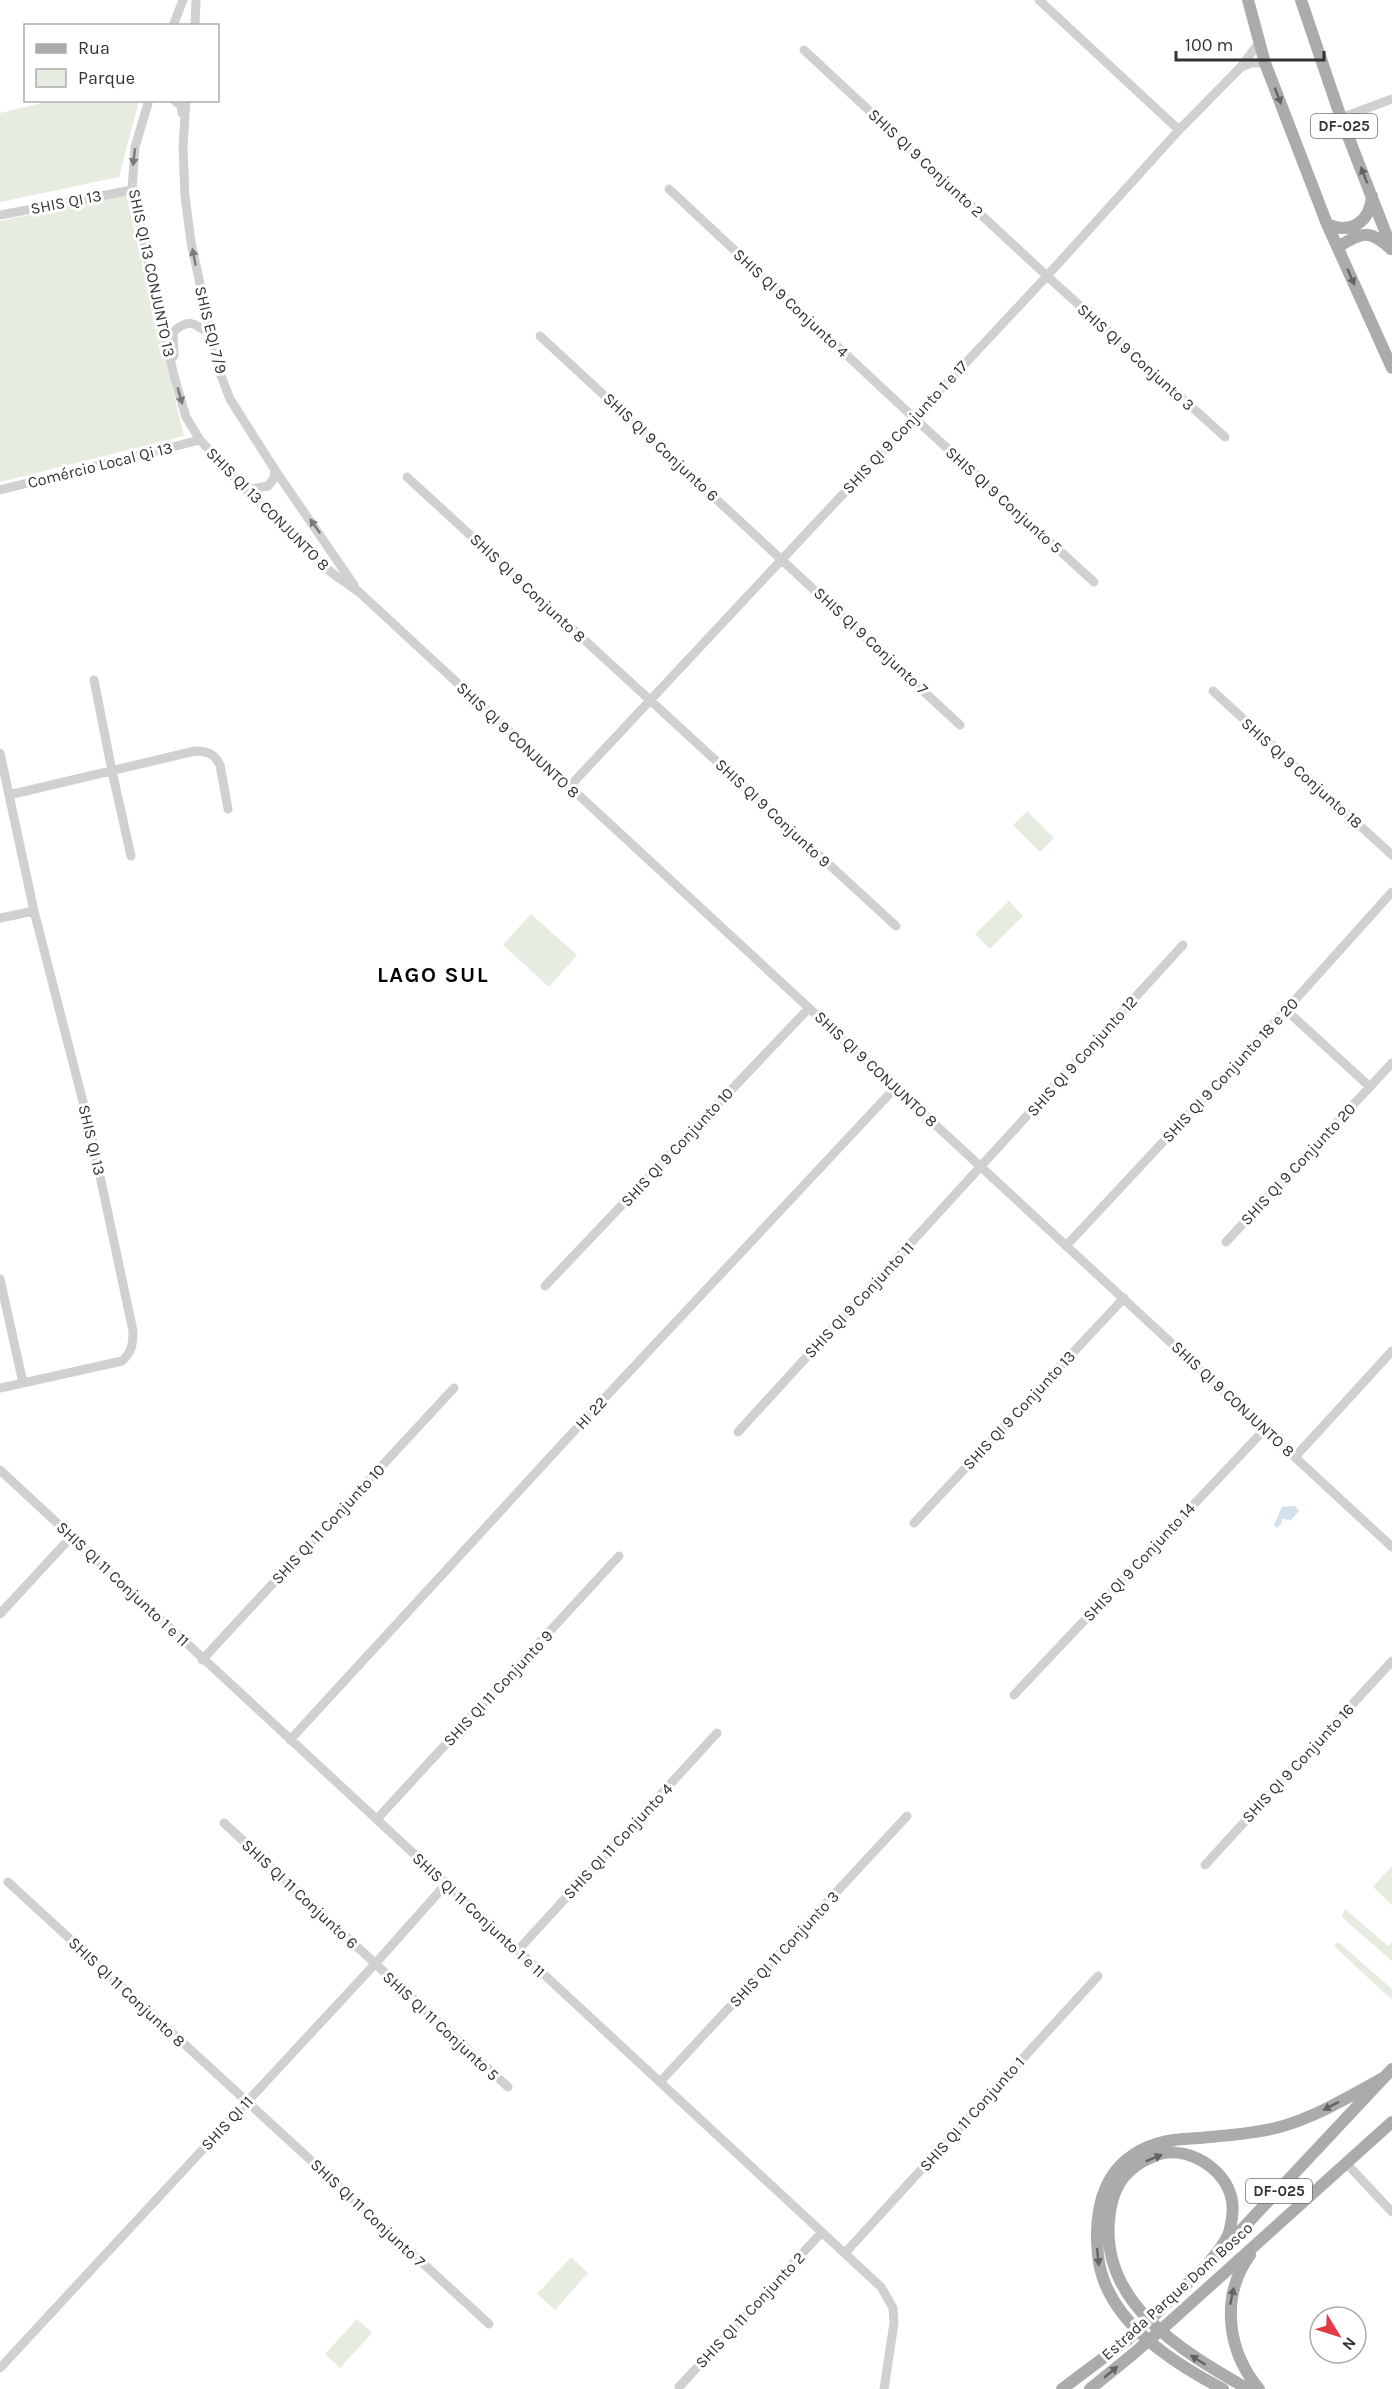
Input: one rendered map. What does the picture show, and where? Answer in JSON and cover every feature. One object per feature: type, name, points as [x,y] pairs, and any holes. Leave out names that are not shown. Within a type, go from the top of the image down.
[{"type":"main road","name":"DF-025","points":[[1248,0],[1265,63],[1327,224],[1392,368]]},
{"type":"main road","name":"DF-025","points":[[1301,0],[1341,118],[1392,250]]},
{"type":"main road","points":[[1327,224],[1342,229],[1352,228],[1368,213],[1372,195]]},
{"type":"main road","points":[[1338,247],[1367,233],[1392,250]]},
{"type":"main road","name":"Estrada Parque Dom Bosco","points":[[1062,2389],[1126,2341],[1206,2267],[1392,2069]]},
{"type":"main road","points":[[1223,2389],[1191,2373],[1155,2345],[1121,2312],[1112,2298],[1099,2267],[1096,2236],[1099,2206],[1104,2189],[1114,2172],[1127,2159],[1159,2143],[1276,2128],[1320,2112],[1383,2078]]},
{"type":"main road","name":"Estrada Parque Dom Bosco","points":[[1090,2389],[1172,2320],[1392,2122]]},
{"type":"main road","points":[[1206,2267],[1230,2232],[1233,2205],[1229,2191],[1216,2170],[1196,2157],[1166,2153],[1152,2157],[1125,2175],[1113,2193],[1107,2230],[1113,2261],[1129,2297],[1142,2314],[1181,2349],[1248,2389]]},
{"type":"main road","points":[[1259,2389],[1237,2353],[1230,2306],[1238,2275],[1263,2238]]},
{"type":"street","points":[[174,24],[183,0]]},
{"type":"street","points":[[195,24],[196,0]]},
{"type":"street","points":[[1039,0],[1179,130]]},
{"type":"street","name":"SHIS QI 9 Conjunto 1 e 17","points":[[569,787],[1047,276],[1179,130],[1240,68],[1259,44]]},
{"type":"street","name":"SHIS QI 9 Conjunto 2","points":[[804,50],[1047,276]]},
{"type":"street","points":[[1240,68],[1251,63],[1265,63]]},
{"type":"street","points":[[1341,118],[1392,99]]},
{"type":"street","points":[[176,102],[181,106],[183,122]]},
{"type":"street","name":"SHIS EQI 7/9","points":[[186,102],[183,122],[185,196],[191,242],[218,368],[231,399],[275,470],[359,592]]},
{"type":"street","name":"SHIS QI 13 CONJUNTO 13","points":[[148,103],[135,147],[132,190],[174,376]]},
{"type":"street","name":"SHIS QI 9 Conjunto 4","points":[[669,189],[914,417]]},
{"type":"street","name":"SHIS QI 13","points":[[0,215],[132,190]]},
{"type":"street","name":"SHIS QI 9 Conjunto 3","points":[[1047,276],[1225,438]]},
{"type":"street","points":[[174,376],[173,332],[181,325],[192,323],[209,334]]},
{"type":"street","name":"SHIS QI 9 Conjunto 6","points":[[540,336],[782,558]]},
{"type":"street","name":"SHIS QI 13 CONJUNTO 8","points":[[174,376],[186,417],[200,440],[246,490],[332,573],[359,592]]},
{"type":"street","name":"SHIS QI 9 Conjunto 5","points":[[914,417],[1094,582]]},
{"type":"street","name":"Comércio Local Qi 13","points":[[0,490],[200,440]]},
{"type":"street","points":[[246,490],[268,486],[274,478],[275,470]]},
{"type":"street","name":"SHIS QI 9 Conjunto 8","points":[[407,477],[650,700]]},
{"type":"street","name":"SHIS QI 9 Conjunto 7","points":[[782,558],[960,725]]},
{"type":"street","name":"SHIS QI 9 CONJUNTO 8","points":[[359,592],[1392,1547]]},
{"type":"street","points":[[94,680],[131,856]]},
{"type":"street","name":"SHIS QI 9 Conjunto 18","points":[[1213,691],[1392,855]]},
{"type":"street","name":"SHIS QI 9 Conjunto 9","points":[[650,700],[896,926]]},
{"type":"street","points":[[9,795],[195,751],[205,751],[217,758],[220,765],[228,809]]},
{"type":"street","name":"SHIS QI 13","points":[[0,753],[34,911],[92,1139],[133,1331],[130,1354],[122,1361],[0,1388]]},
{"type":"street","name":"SHIS QI 9 Conjunto 18 e 20","points":[[1066,1246],[1286,1010],[1392,892]]},
{"type":"street","points":[[0,918],[34,911]]},
{"type":"street","name":"SHIS QI 9 Conjunto 12","points":[[981,1167],[1184,945]]},
{"type":"street","name":"SHIS QI 9 Conjunto 10","points":[[545,1286],[809,1008]]},
{"type":"street","points":[[1286,1010],[1370,1087]]},
{"type":"street","name":"SHIS QI 9 Conjunto 20","points":[[1226,1242],[1392,1063]]},
{"type":"street","name":"HI 22","points":[[290,1740],[599,1404],[895,1088]]},
{"type":"street","name":"SHIS QI 9 Conjunto 11","points":[[738,1432],[981,1167]]},
{"type":"street","points":[[0,1279],[23,1383]]},
{"type":"street","name":"SHIS QI 9 Conjunto 13","points":[[914,1522],[1124,1298]]},
{"type":"street","points":[[1295,1457],[1392,1351]]},
{"type":"street","name":"SHIS QI 11 Conjunto 10","points":[[202,1660],[454,1388]]},
{"type":"street","name":"SHIS QI 9 Conjunto 14","points":[[1014,1695],[1265,1429]]},
{"type":"street","name":"SHIS QI 11 Conjunto 1 e 11","points":[[0,1470],[202,1660],[881,2286],[893,2308],[894,2324],[884,2389]]},
{"type":"street","points":[[0,1614],[72,1536]]},
{"type":"street","name":"SHIS QI 11 Conjunto 9","points":[[377,1820],[619,1556]]},
{"type":"street","name":"SHIS QI 9 Conjunto 16","points":[[1204,1865],[1392,1661]]},
{"type":"street","name":"SHIS QI 11 Conjunto 4","points":[[518,1950],[717,1733]]},
{"type":"street","name":"SHIS QI 11 Conjunto 3","points":[[660,2082],[907,1816]]},
{"type":"street","name":"SHIS QI 11 Conjunto 6","points":[[224,1823],[375,1964]]},
{"type":"street","name":"SHIS QI 11 Conjunto 8","points":[[8,1882],[247,2102]]},
{"type":"street","name":"SHIS QI 11","points":[[0,2370],[75,2285],[375,1964],[446,1884]]},
{"type":"street","name":"SHIS QI 11 Conjunto 5","points":[[375,1964],[508,2087]]},
{"type":"street","name":"SHIS QI 11 Conjunto 1","points":[[845,2253],[1098,1976]]},
{"type":"street","name":"SHIS QI 11 Conjunto 7","points":[[247,2102],[489,2324]]},
{"type":"street","points":[[1346,2163],[1392,2212]]},
{"type":"street","name":"SHIS QI 11 Conjunto 2","points":[[679,2387],[822,2232]]},
{"type":"green space","points":[[47,102],[139,102],[119,177],[0,202],[0,113]]},
{"type":"green space","points":[[126,195],[184,436],[0,482],[0,221]]},
{"type":"green space","points":[[1027,811],[1054,838],[1040,852],[1013,825]]},
{"type":"green space","points":[[1009,901],[1023,916],[990,949],[975,934]]},
{"type":"green space","points":[[531,914],[577,955],[549,987],[503,945]]},
{"type":"green space","points":[[1392,1866],[1392,1905],[1373,1887]]},
{"type":"green space","points":[[1345,1909],[1388,1946],[1392,1942],[1392,1961],[1345,1920],[1342,1916]]},
{"type":"green space","points":[[1338,1942],[1392,1989],[1392,2000],[1334,1946]]},
{"type":"green space","points":[[571,2257],[588,2273],[555,2310],[537,2294]]},
{"type":"green space","points":[[357,2319],[372,2333],[340,2368],[325,2354]]},
{"type":"water","points":[[1295,1506],[1299,1511],[1291,1520],[1282,1519],[1282,1523],[1277,1528],[1274,1525],[1282,1507]]},
{"type":"district","name":"LAGO SUL","points":[[433,975]]}]
